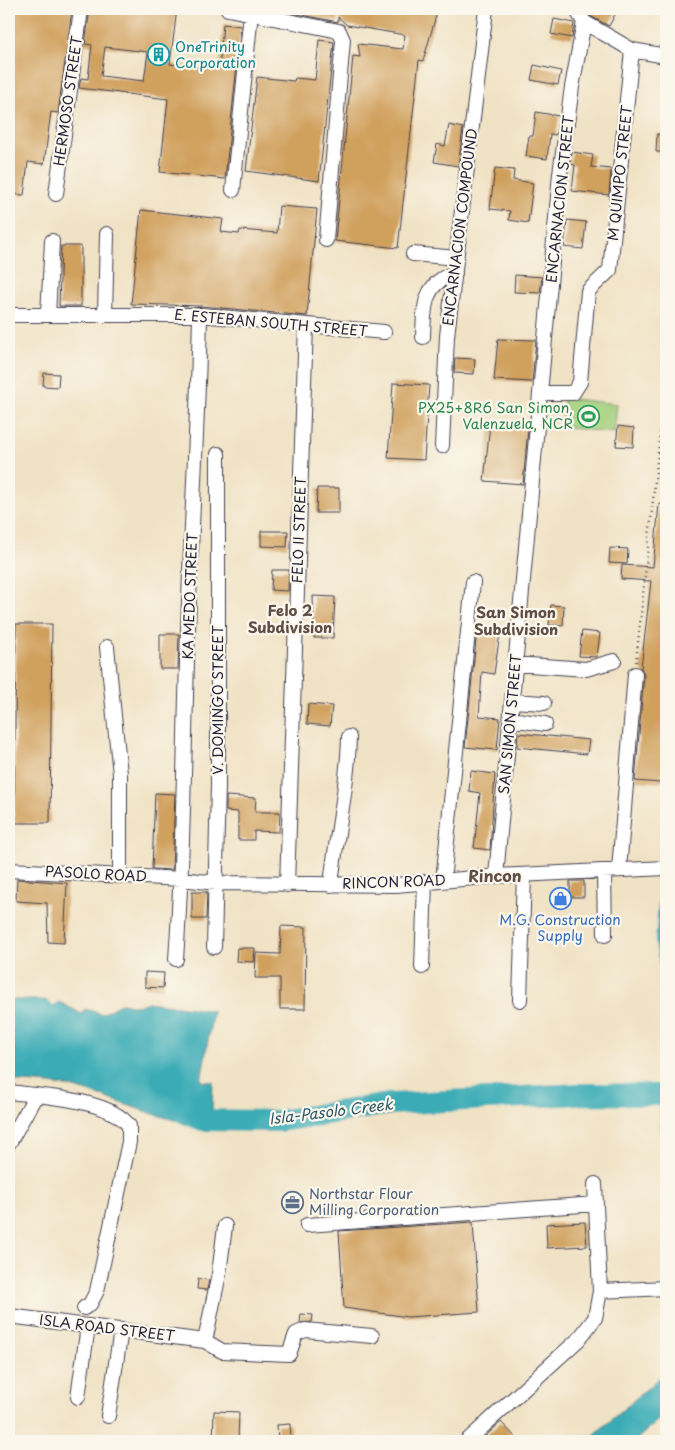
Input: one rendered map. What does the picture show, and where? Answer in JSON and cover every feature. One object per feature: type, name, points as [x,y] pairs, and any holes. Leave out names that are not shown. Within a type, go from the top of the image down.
[{"type":"street","name":"HERMOSO STREET","points":[[56,194],[81,9]]},
{"type":"street","points":[[228,9],[339,31],[343,40],[326,240]]},
{"type":"street","name":"ENCARNACION COMPOUND","points":[[442,446],[448,336],[486,9]]},
{"type":"street","points":[[576,9],[584,22],[632,50],[666,56]]},
{"type":"street","points":[[233,190],[251,13]]},
{"type":"street","name":"ENCARNACION STREET","points":[[542,393],[560,174],[572,87],[584,22]]},
{"type":"street","name":"M QUIMPO STREET","points":[[542,393],[572,393],[579,387],[591,287],[610,270],[632,50]]},
{"type":"street","points":[[105,315],[107,234]]},
{"type":"street","points":[[48,315],[52,241]]},
{"type":"street","points":[[413,254],[457,258]]},
{"type":"street","points":[[423,337],[424,312],[428,294],[434,284],[444,276],[455,273]]},
{"type":"street","name":"E. ESTEBAN SOUTH STREET","points":[[9,315],[200,314],[384,332]]},
{"type":"street","name":"KA MEDO STREET","points":[[176,959],[182,878],[188,631],[198,421],[200,314]]},
{"type":"street","name":"FELO II STREET","points":[[287,884],[306,325]]},
{"type":"street","name":"SAN SIMON STREET","points":[[496,876],[542,393]]},
{"type":"street","name":"V. DOMINGO STREET","points":[[214,947],[218,454]]},
{"type":"street","points":[[443,881],[473,582]]},
{"type":"street","points":[[107,647],[120,774],[120,875]]},
{"type":"street","points":[[515,664],[586,669],[614,661]]},
{"type":"street","points":[[605,935],[635,674]]},
{"type":"street","points":[[512,701],[544,703]]},
{"type":"street","points":[[510,719],[545,724]]},
{"type":"street","points":[[331,884],[336,838],[347,778],[348,736]]},
{"type":"street","name":"RINCON ROAD","points":[[182,878],[216,882],[331,884],[425,882],[496,876],[666,868]]},
{"type":"street","name":"PASOLO ROAD","points":[[9,870],[182,878]]},
{"type":"street","points":[[520,1000],[524,875]]},
{"type":"street","points":[[422,968],[425,882]]},
{"type":"street","points":[[9,1092],[100,1106],[118,1114],[129,1126],[128,1142],[97,1291],[90,1304],[84,1308]]},
{"type":"street","points":[[9,1143],[36,1096]]},
{"type":"street","points":[[466,1441],[579,1339],[595,1318],[600,1291],[594,1184]]},
{"type":"street","points":[[307,1225],[596,1204]]},
{"type":"street","points":[[205,1341],[219,1274],[225,1226]]},
{"type":"street","points":[[600,1291],[666,1288]]},
{"type":"street","name":"ISLA ROAD STREET","points":[[9,1316],[205,1341],[210,1342],[222,1351],[288,1354],[299,1331],[372,1336]]},
{"type":"street","points":[[78,1397],[88,1326]]},
{"type":"street","points":[[108,1416],[121,1330]]},
{"type":"path","points":[[635,674],[666,376]]},
{"type":"green space","name":"PX25+8R6 San Simon, Valenzuela, NCR","points":[[564,398],[617,404],[614,433],[561,427]]},
{"type":"water","points":[[9,1000],[45,1000],[53,1006],[59,1002],[82,1014],[85,1009],[102,1014],[122,1003],[137,1006],[148,1002],[213,1011],[201,1081],[213,1082],[212,1116],[214,1120],[212,1126],[177,1121],[70,1087],[9,1081]]},
{"type":"water","points":[[666,1372],[666,1413],[635,1441],[587,1441]]},
{"type":"building","points":[[9,9],[72,9],[58,113],[51,112],[44,164],[28,162],[24,195],[9,194]]},
{"type":"building","points":[[90,9],[177,9],[170,64],[219,69],[223,24],[241,26],[225,179],[160,172],[168,99],[79,88],[81,78],[88,79],[92,45],[85,44]],"holes":[[[105,47],[148,52],[144,81],[101,76]]]},
{"type":"building","points":[[282,9],[438,9],[423,61],[419,60],[398,248],[335,241],[353,56],[360,57],[358,44],[403,49],[405,35],[347,25],[338,17],[338,22],[282,11]]},
{"type":"building","points":[[586,9],[618,9],[609,26],[590,16]]},
{"type":"building","points":[[554,19],[574,23],[572,38],[551,34]]},
{"type":"building","points":[[319,40],[334,42],[319,181],[246,171],[257,77],[294,81],[295,78],[315,80]]},
{"type":"building","points":[[534,65],[561,71],[558,85],[531,80]]},
{"type":"building","points":[[536,112],[559,116],[556,135],[550,134],[547,159],[526,156],[529,136],[533,136]]},
{"type":"building","points":[[449,125],[463,128],[458,166],[434,162],[437,144],[445,146]]},
{"type":"building","points":[[657,134],[666,134],[666,152],[656,152]]},
{"type":"building","points":[[572,152],[593,155],[591,167],[611,169],[609,195],[572,191],[575,165],[570,164]]},
{"type":"building","points":[[495,168],[514,170],[513,180],[533,183],[528,223],[509,220],[510,211],[490,209]]},
{"type":"building","points":[[279,206],[317,209],[307,316],[201,306],[131,304],[141,210],[223,219],[221,232],[239,234],[240,230],[277,233]]},
{"type":"building","points":[[567,220],[586,222],[583,249],[564,247]]},
{"type":"building","points":[[61,246],[81,246],[81,306],[59,306]]},
{"type":"building","points":[[515,275],[542,277],[540,293],[514,292]]},
{"type":"building","points":[[498,339],[536,340],[532,382],[494,380]]},
{"type":"building","points":[[455,358],[475,359],[474,374],[454,373]]},
{"type":"building","points":[[44,373],[59,374],[58,387],[43,386]]},
{"type":"building","points":[[393,383],[429,385],[424,460],[388,458]]},
{"type":"building","points":[[490,424],[528,428],[523,484],[484,481]]},
{"type":"building","points":[[618,426],[634,428],[633,447],[616,446]]},
{"type":"building","points":[[317,488],[339,488],[339,513],[316,513]]},
{"type":"building","points":[[659,504],[666,504],[666,733],[661,783],[635,781],[644,675],[641,668],[651,581],[621,579],[622,565],[653,567]]},
{"type":"building","points":[[261,531],[288,531],[287,547],[261,546]]},
{"type":"building","points":[[610,548],[628,549],[627,564],[609,563]]},
{"type":"building","points":[[272,570],[289,570],[288,591],[271,590]]},
{"type":"building","points":[[313,596],[335,597],[333,638],[314,638]]},
{"type":"building","points":[[551,605],[564,606],[563,626],[549,625]]},
{"type":"building","points":[[16,624],[52,624],[50,823],[14,823]]},
{"type":"building","points":[[477,630],[500,633],[494,674],[482,672],[479,716],[500,718],[497,750],[465,747]]},
{"type":"building","points":[[582,631],[600,633],[597,657],[579,656]]},
{"type":"building","points":[[160,634],[179,634],[178,669],[160,669]]},
{"type":"building","points":[[308,704],[332,706],[330,726],[307,724]]},
{"type":"building","points":[[518,733],[589,740],[587,754],[517,747]]},
{"type":"building","points":[[471,771],[495,774],[490,850],[474,848],[480,793],[469,791]]},
{"type":"building","points":[[155,793],[175,794],[172,870],[152,869]]},
{"type":"building","points":[[226,796],[256,798],[255,812],[280,812],[279,832],[254,831],[254,840],[238,840],[238,812],[226,811]]},
{"type":"building","points":[[17,879],[67,883],[64,943],[48,942],[47,903],[16,901]]},
{"type":"building","points":[[570,881],[584,881],[584,897],[570,897]]},
{"type":"building","points":[[192,892],[207,892],[206,919],[192,919]]},
{"type":"building","points":[[281,926],[306,927],[305,1009],[280,1009],[280,978],[255,978],[256,953],[280,954]]},
{"type":"building","points":[[237,948],[255,948],[254,962],[236,961]]},
{"type":"building","points":[[145,972],[164,973],[163,988],[145,987]]},
{"type":"building","points":[[473,1222],[479,1312],[408,1317],[344,1308],[339,1231]]},
{"type":"building","points":[[585,1222],[587,1246],[547,1248],[546,1224]]},
{"type":"building","points":[[198,1279],[209,1280],[207,1290],[197,1289]]},
{"type":"building","points":[[301,1314],[313,1315],[312,1322],[300,1323]]},
{"type":"building","points":[[214,1411],[239,1412],[238,1441],[213,1441]]},
{"type":"building","points":[[501,1422],[519,1441],[480,1441]]},
{"type":"building","points":[[290,1424],[291,1441],[278,1441],[277,1425]]},
{"type":"waterway","points":[[662,876],[657,943],[666,988]]},
{"type":"waterway","points":[[666,1034],[661,1095],[666,1182]]},
{"type":"waterway","name":"Isla-Pasolo Creek","points":[[185,1113],[203,1120],[278,1121],[390,1104],[580,1094],[661,1095]]},
{"type":"place","name":"OneTrinity Corporation","points":[[159,55]]},
{"type":"place","name":"PX25+8R6 San Simon, Valenzuela, NCR","points":[[589,416]]},
{"type":"place","name":"M.G. Construction Supply","points":[[560,898]]},
{"type":"place","name":"Northstar Flour Milling Corporation","points":[[293,1202]]},
{"type":"district","name":"Felo 2 Subdivision","points":[[290,620]]},
{"type":"district","name":"San Simon Subdivision","points":[[516,622]]},
{"type":"district","name":"Rincon","points":[[495,876]]}]
